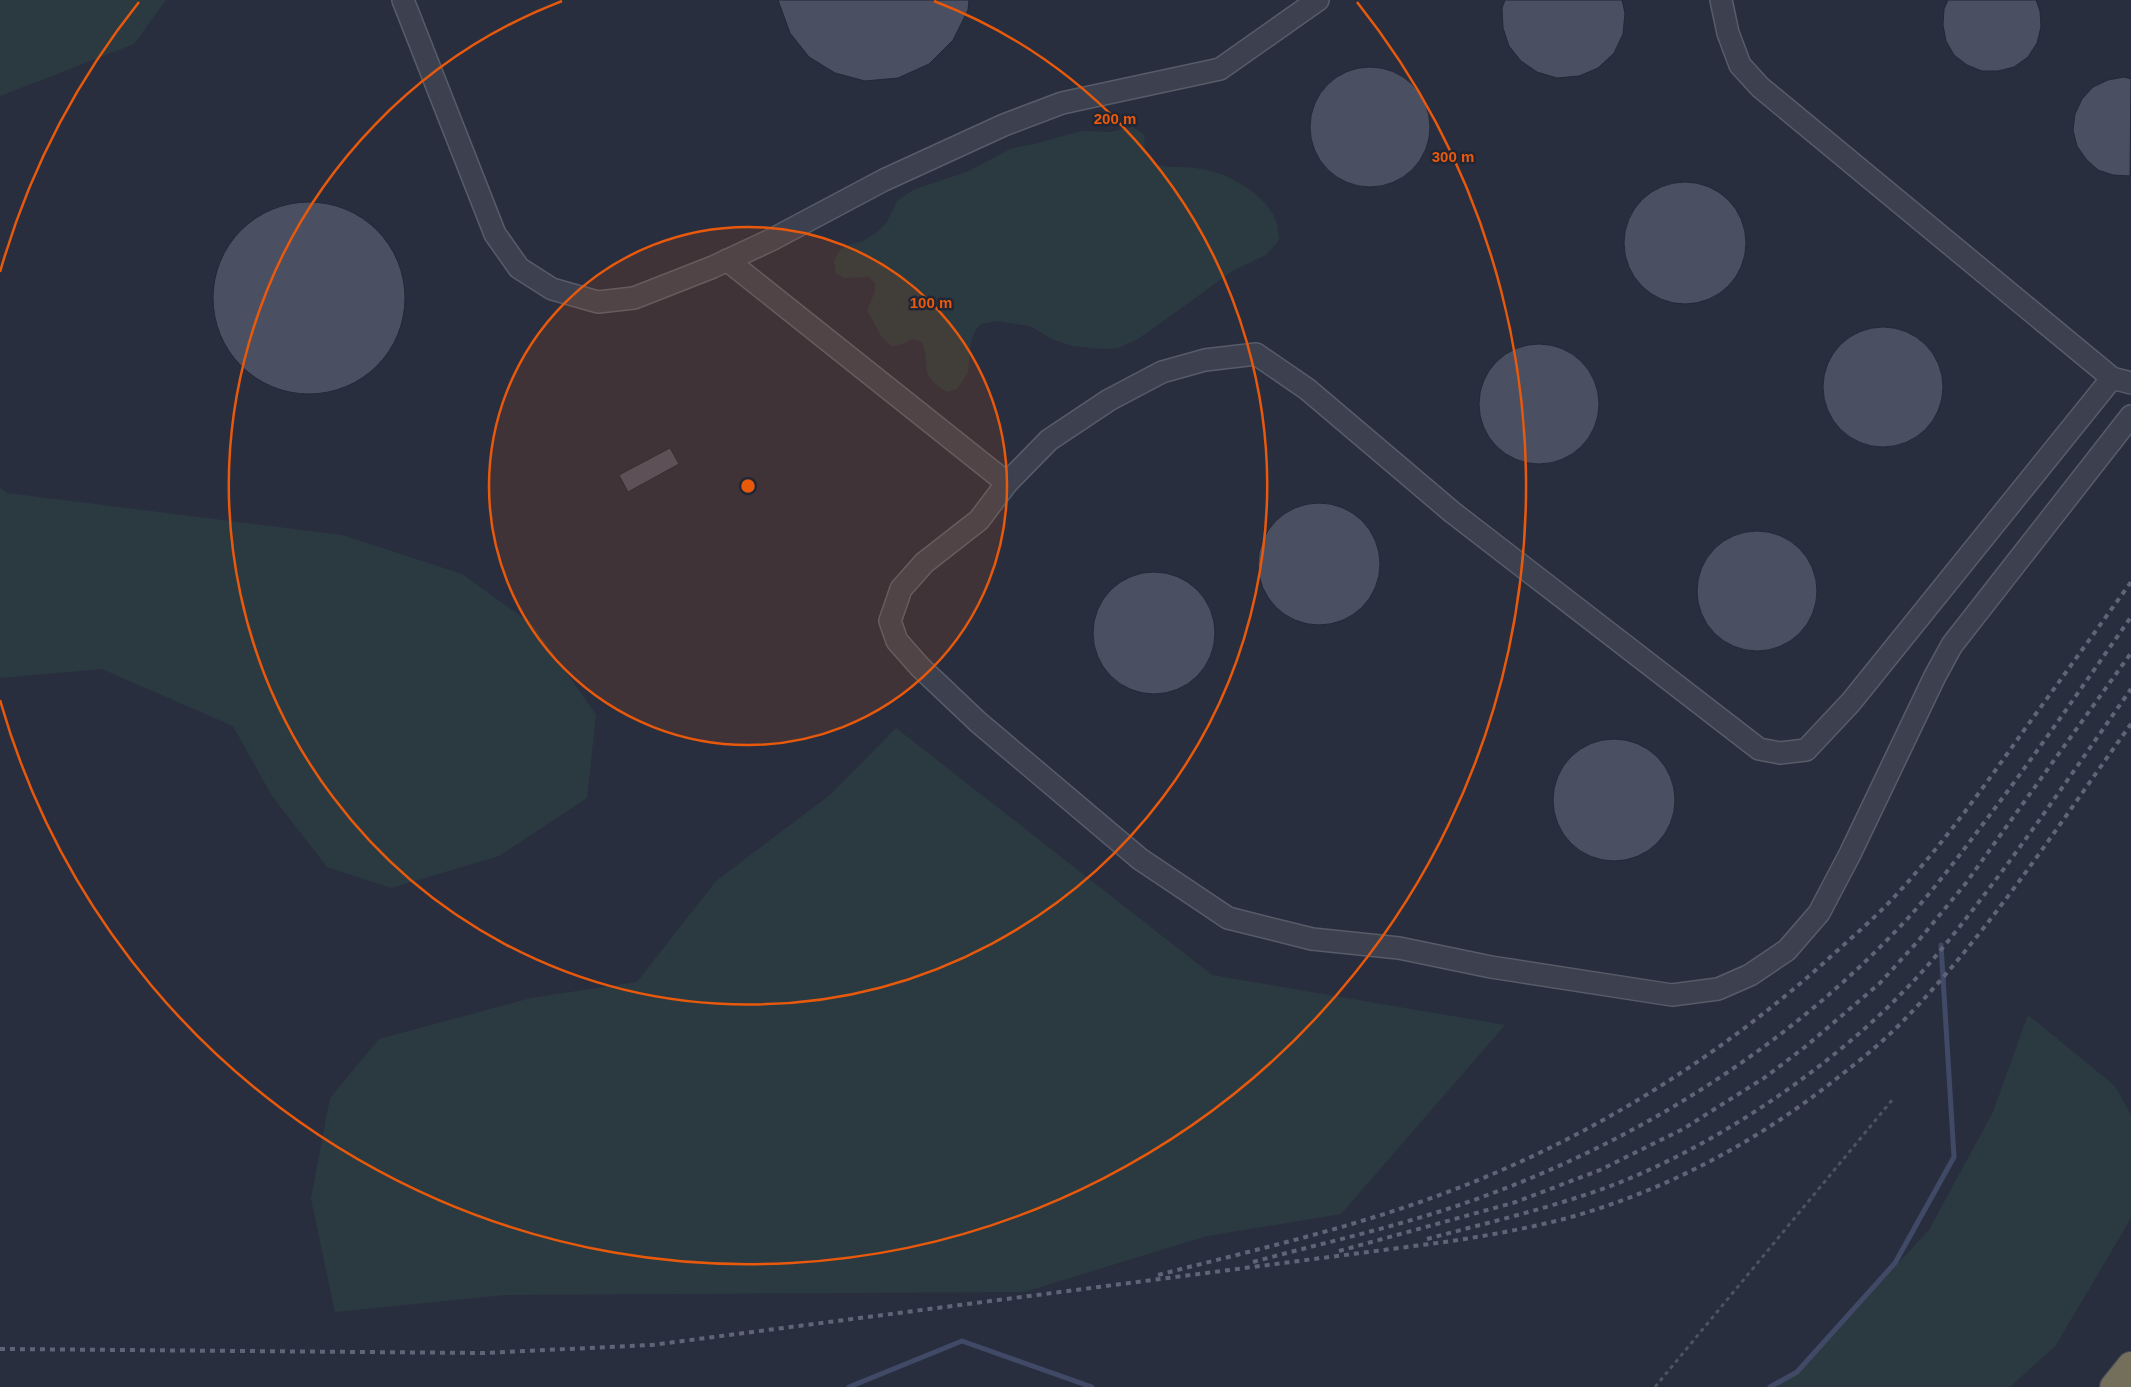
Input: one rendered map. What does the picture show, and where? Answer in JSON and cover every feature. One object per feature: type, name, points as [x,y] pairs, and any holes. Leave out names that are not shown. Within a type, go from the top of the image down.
[{"type":"highway","points":[[2114,1387],[2131,1366]]},
{"type":"lane","points":[[403,0],[495,234],[519,268],[552,289],[598,302],[634,298],[727,260],[884,180],[1004,125],[1062,102],[1220,69],[1318,0]]},
{"type":"lane","points":[[1721,0],[1728,33],[1740,65],[1760,88],[2122,380],[1851,702],[1806,750],[1780,753],[1759,748],[1452,512],[1307,389],[1256,354],[1205,360],[1162,372],[1109,400],[1049,440],[1007,483],[979,520],[924,563],[901,589],[890,621],[897,641],[920,667],[978,722],[1140,859],[1228,918],[1312,939],[1399,948],[1491,967],[1672,996],[1718,989],[1750,975],[1787,950],[1819,913],[1850,854],[1934,676],[1952,645],[2131,416]]},
{"type":"lane","points":[[727,260],[1007,483]]},
{"type":"path","points":[[1655,1387],[1893,1099]]},
{"type":"shaded area","points":[[0,0],[166,0],[134,44],[0,96]]},
{"type":"shaded area","points":[[1133,127],[1144,135],[1146,154],[1153,163],[1168,167],[1207,170],[1231,179],[1255,193],[1272,213],[1277,224],[1279,240],[1266,255],[1234,270],[1138,339],[1118,348],[1104,349],[1072,346],[1052,339],[1030,326],[997,321],[981,324],[975,331],[971,342],[968,373],[957,389],[947,392],[937,385],[928,374],[922,342],[912,339],[900,345],[891,346],[881,336],[867,310],[875,292],[875,283],[868,277],[844,278],[836,274],[834,261],[839,251],[848,245],[863,241],[876,233],[887,222],[897,201],[913,190],[969,171],[1012,148],[1082,131],[1109,132]]},
{"type":"shaded area","points":[[0,488],[7,493],[342,535],[462,574],[533,625],[596,715],[587,798],[499,856],[391,888],[327,867],[272,796],[233,726],[102,669],[0,678]]},
{"type":"shaded area","points":[[896,728],[1212,975],[1505,1025],[1341,1214],[1207,1236],[1024,1292],[505,1295],[335,1312],[311,1199],[330,1098],[379,1039],[531,998],[637,982],[716,881],[830,795]]},
{"type":"shaded area","points":[[2028,1015],[2115,1086],[2131,1115],[2131,1218],[2056,1345],[2010,1387],[1765,1387],[1797,1372],[1929,1230],[1993,1112]]},
{"type":"building","points":[[778,0],[969,0],[968,10],[953,40],[929,64],[898,78],[865,81],[835,73],[809,57],[790,33]]},
{"type":"building","points":[[1505,0],[1622,0],[1625,13],[1623,34],[1614,53],[1598,68],[1579,76],[1557,78],[1537,72],[1521,61],[1509,46],[1503,28],[1502,8]]},
{"type":"building","points":[[1948,0],[2036,0],[2040,11],[2041,27],[2037,43],[2028,57],[2014,67],[1998,71],[1982,71],[1967,65],[1954,55],[1946,41],[1943,25],[1944,9]]},
{"type":"building","points":[[1370,67],[1393,71],[1413,84],[1426,104],[1430,127],[1426,150],[1413,170],[1393,183],[1370,187],[1347,183],[1327,170],[1314,150],[1310,127],[1314,104],[1327,84],[1347,71]]},
{"type":"building","points":[[2124,77],[2131,79],[2130,176],[2113,175],[2098,170],[2086,159],[2077,146],[2073,130],[2075,114],[2082,99],[2093,87],[2108,80]]},
{"type":"building","points":[[1685,182],[1697,183],[1708,187],[1728,200],[1741,220],[1745,231],[1745,255],[1741,266],[1728,286],[1708,299],[1697,303],[1685,304],[1673,303],[1662,299],[1642,286],[1629,266],[1625,255],[1624,243],[1625,231],[1629,220],[1642,200],[1662,187],[1673,183]]},
{"type":"building","points":[[318,202],[328,203],[354,213],[370,223],[384,237],[398,261],[404,279],[404,317],[398,335],[384,359],[370,373],[346,387],[328,393],[300,394],[290,393],[264,383],[248,373],[234,359],[220,335],[214,317],[213,289],[214,279],[224,253],[234,237],[248,223],[272,209],[290,203]]},
{"type":"building","points":[[1883,327],[1906,331],[1926,344],[1939,364],[1943,387],[1939,410],[1926,430],[1906,443],[1883,447],[1860,443],[1840,430],[1827,410],[1823,387],[1827,364],[1840,344],[1860,331]]},
{"type":"building","points":[[1539,344],[1562,348],[1582,361],[1595,381],[1599,404],[1595,427],[1582,447],[1562,460],[1539,464],[1516,460],[1496,447],[1483,427],[1479,404],[1483,381],[1496,361],[1516,348]]},
{"type":"building","points":[[670,448],[679,464],[628,492],[619,475]]},
{"type":"building","points":[[1319,503],[1331,504],[1342,508],[1353,513],[1362,521],[1370,530],[1375,541],[1379,552],[1379,576],[1375,587],[1370,598],[1362,607],[1353,615],[1342,620],[1331,624],[1319,625],[1307,624],[1296,620],[1285,615],[1276,607],[1268,598],[1263,587],[1259,576],[1258,564],[1259,552],[1263,541],[1268,530],[1276,521],[1285,513],[1296,508],[1307,504]]},
{"type":"building","points":[[1757,531],[1780,535],[1800,548],[1813,568],[1817,591],[1813,614],[1800,634],[1780,647],[1757,651],[1734,647],[1714,634],[1701,614],[1697,591],[1701,568],[1714,548],[1734,535]]},
{"type":"building","points":[[1154,572],[1166,573],[1177,577],[1188,582],[1197,590],[1205,599],[1210,610],[1214,621],[1214,645],[1210,656],[1205,667],[1197,676],[1188,684],[1177,689],[1166,693],[1154,694],[1142,693],[1131,689],[1120,684],[1111,676],[1103,667],[1098,656],[1094,645],[1093,633],[1094,621],[1098,610],[1103,599],[1111,590],[1120,582],[1131,577],[1142,573]]},
{"type":"building","points":[[1614,739],[1626,740],[1637,744],[1648,749],[1657,757],[1665,766],[1670,777],[1674,788],[1674,812],[1670,823],[1665,834],[1657,843],[1648,851],[1637,856],[1626,860],[1614,861],[1602,860],[1591,856],[1580,851],[1571,843],[1563,834],[1558,823],[1554,812],[1553,800],[1554,788],[1558,777],[1563,766],[1571,757],[1580,749],[1591,744],[1602,740]]},
{"type":"waterway","points":[[1770,1387],[1797,1372],[1895,1263],[1954,1157],[1941,945]]},
{"type":"waterway","points":[[849,1387],[962,1341],[1092,1387]]},
{"type":"railway","points":[[1158,1275],[1339,1228],[1445,1193],[1552,1147],[1653,1091],[1702,1059],[1749,1025],[1794,988],[1868,923],[1897,894],[1962,815],[2131,582]]},
{"type":"railway","points":[[1253,1262],[1445,1210],[1532,1177],[1592,1150],[1651,1120],[1707,1086],[1762,1048],[1814,1008],[1863,964],[1919,906],[2021,773],[2131,617]]},
{"type":"railway","points":[[1339,1251],[1516,1202],[1600,1170],[1683,1129],[1764,1078],[1805,1047],[1880,983],[1919,940],[1966,883],[2131,653]]},
{"type":"railway","points":[[1427,1239],[1561,1203],[1644,1172],[1684,1153],[1764,1106],[1838,1051],[1902,993],[1947,943],[2025,840],[2131,689]]},
{"type":"railway","points":[[0,1349],[483,1353],[652,1345],[1445,1242],[1505,1232],[1564,1219],[1639,1194],[1675,1179],[1710,1161],[1744,1142],[1810,1099],[1874,1048],[1905,1019],[1936,985],[1995,913],[2131,724]]}]
